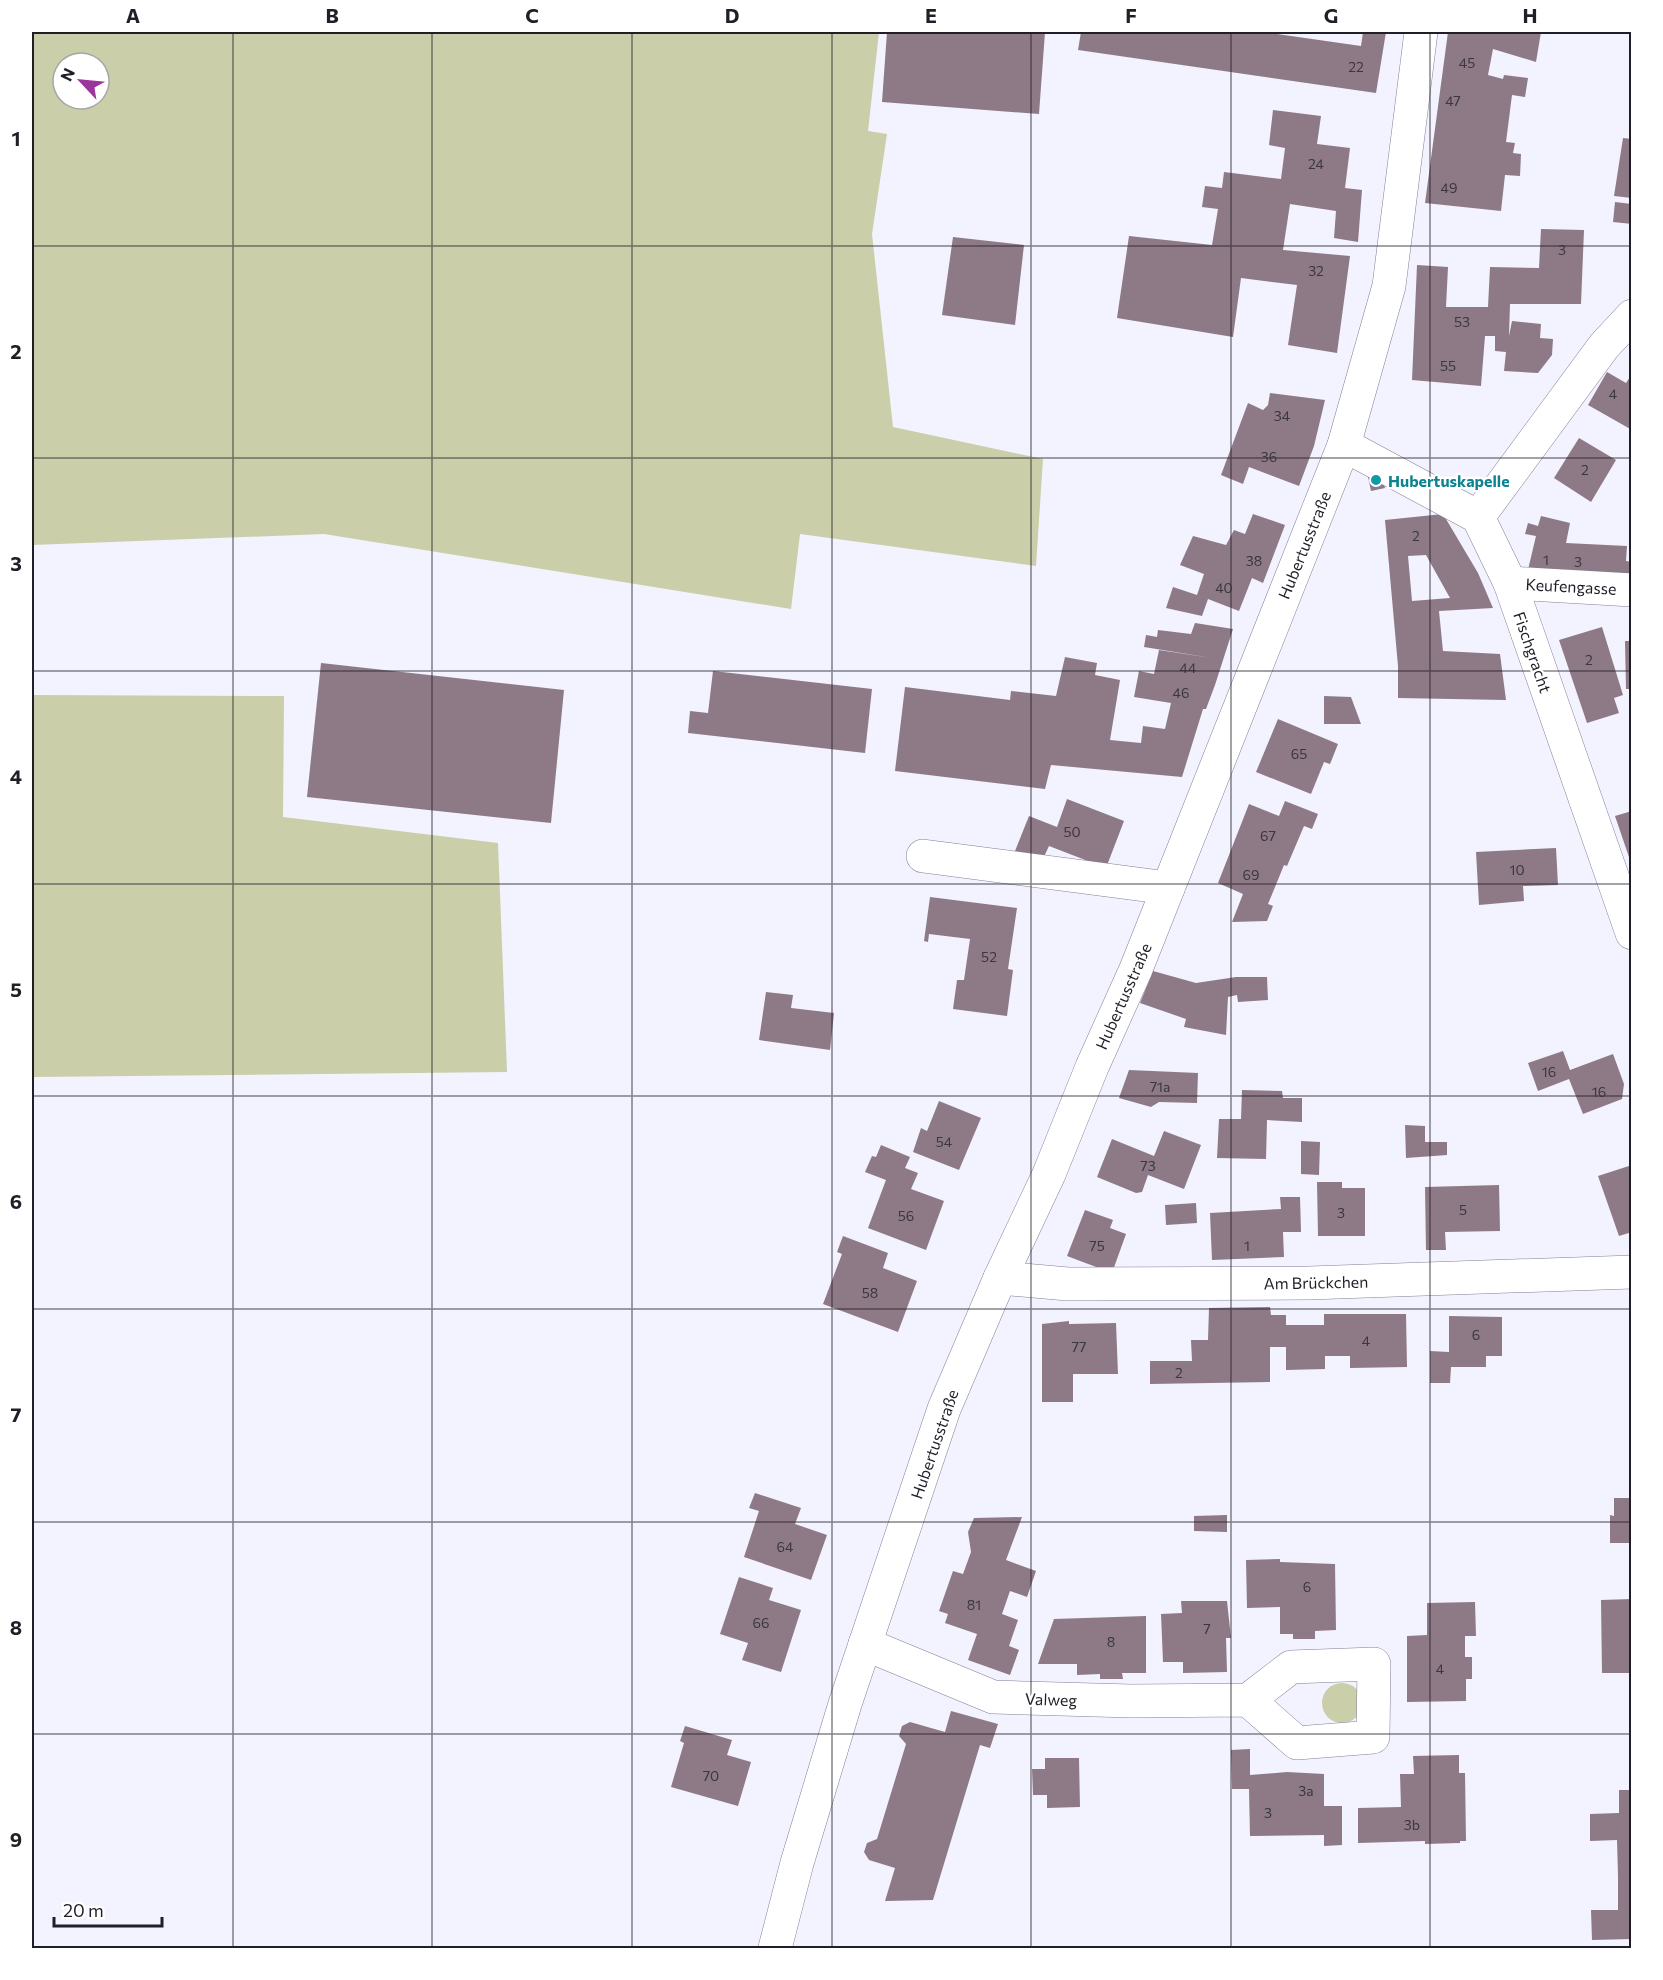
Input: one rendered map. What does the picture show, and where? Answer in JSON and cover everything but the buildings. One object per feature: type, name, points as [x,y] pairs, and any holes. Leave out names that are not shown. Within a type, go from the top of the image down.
[{"type":"street","name":"Hubertusstraße","points":[[776,1948],[797,1863],[944,1408],[1000,1278],[1050,1174],[1168,888],[1344,446],[1389,286],[1421,32]]},
{"type":"street","points":[[1344,446],[1478,517],[1604,346],[1632,316]]},
{"type":"street","name":"Fischgracht","points":[[1478,517],[1510,583],[1632,933]]},
{"type":"street","name":"Keufengasse","points":[[1510,583],[1632,590]]},
{"type":"street","points":[[923,856],[1168,888]]},
{"type":"street","name":"Am Brückchen","points":[[1000,1278],[1068,1284],[1298,1283],[1632,1272]]},
{"type":"street","name":"Valweg","points":[[866,1644],[993,1697],[1131,1701],[1248,1700]]},
{"type":"green space","points":[[32,32],[879,32],[868,131],[887,134],[872,234],[893,427],[1043,459],[1036,566],[800,534],[791,609],[324,534],[32,545]]},
{"type":"green space","points":[[32,695],[284,696],[283,817],[498,843],[507,1072],[32,1077]]},
{"type":"green space","points":[[1342,1683],[1356,1689],[1362,1703],[1356,1717],[1342,1723],[1328,1717],[1322,1703],[1328,1689]]},
{"type":"place","name":"Hubertuskapelle","points":[[1376,480]]}]
